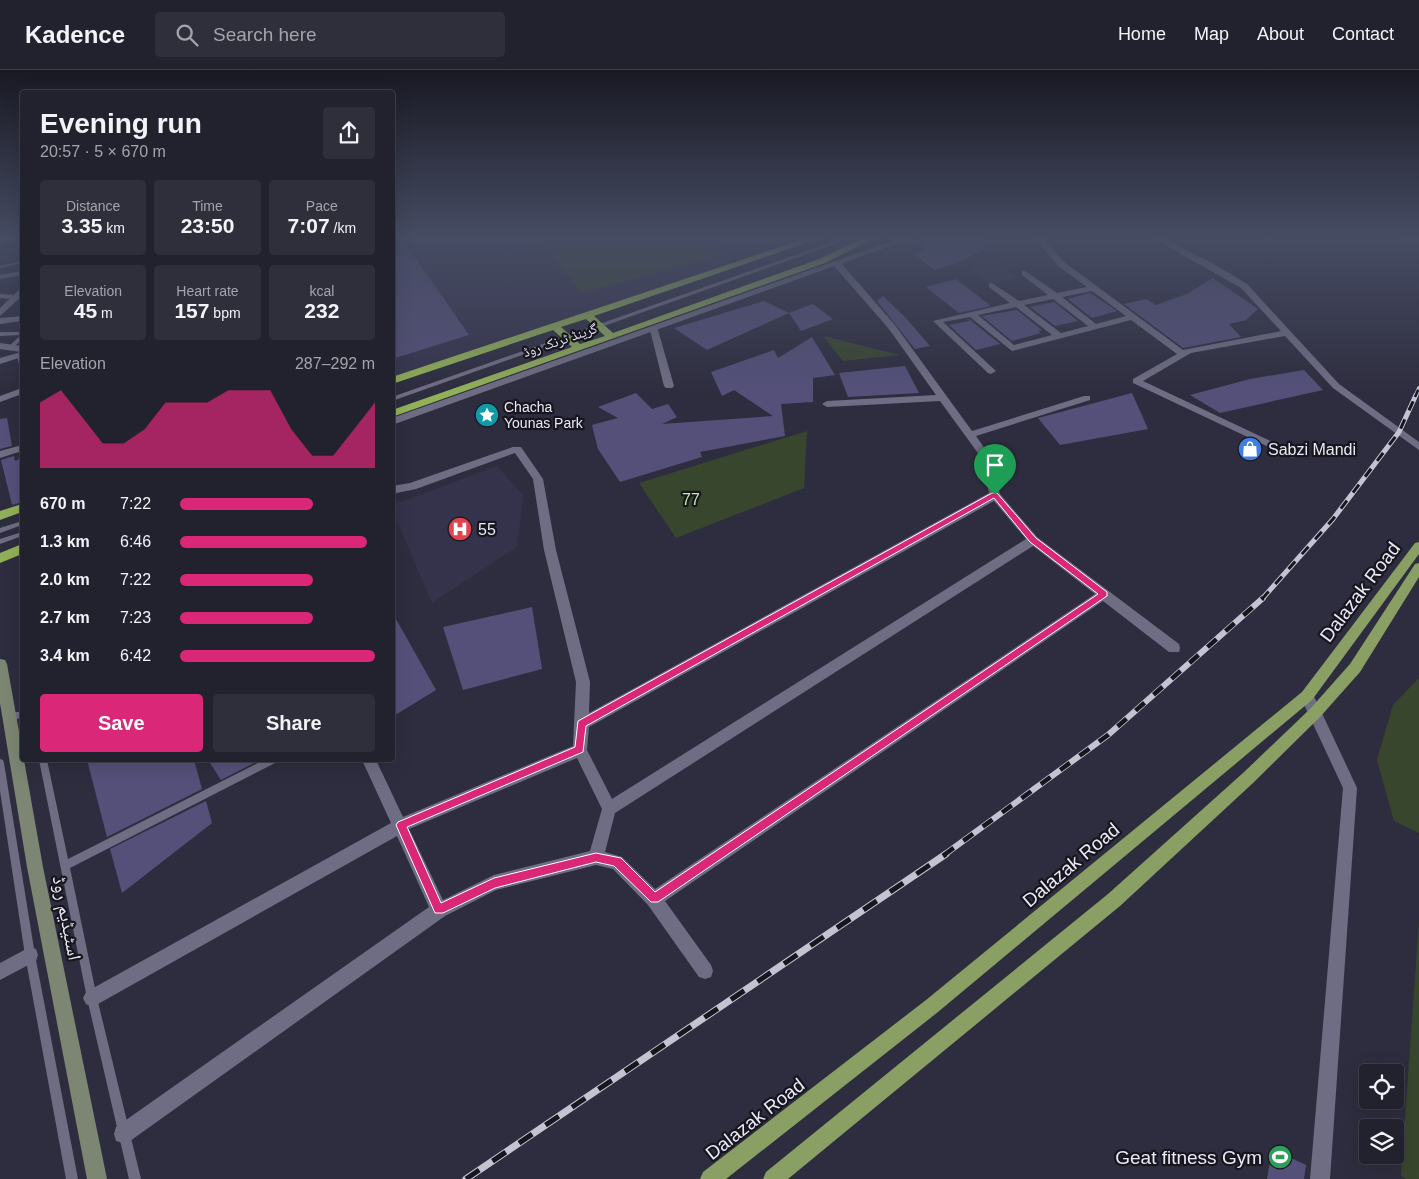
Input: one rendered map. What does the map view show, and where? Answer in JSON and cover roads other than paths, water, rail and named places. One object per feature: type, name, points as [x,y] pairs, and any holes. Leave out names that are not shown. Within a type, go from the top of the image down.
[{"type":"highway","name":"گرینڈ ٹرنک روڈ","points":[[395,380],[556,328],[672,288]]},
{"type":"highway","name":"گرینڈ ٹرنک روڈ","points":[[395,413],[748,288]]},
{"type":"highway","points":[[590,316],[612,337]]},
{"type":"highway","points":[[556,328],[579,349]]},
{"type":"highway","points":[[0,516],[20,509]]},
{"type":"highway","points":[[0,558],[20,550]]},
{"type":"main road","name":"Dalazak Road","points":[[710,1179],[932,1006],[1307,696],[1419,546]]},
{"type":"main road","name":"Dalazak Road","points":[[772,1179],[1114,900],[1248,778],[1315,712],[1355,668],[1419,567]]},
{"type":"main road","name":"اسٹیڈیم روڈ","points":[[0,664],[16,716],[15,750],[35,866],[97,1179]]},
{"type":"street","points":[[395,421],[774,288]]},
{"type":"street","points":[[858,288],[892,327],[941,398],[985,456],[995,495],[1033,540],[1174,648]]},
{"type":"street","points":[[997,288],[1058,335]]},
{"type":"street","points":[[1044,288],[1094,326]]},
{"type":"street","points":[[991,371],[937,321],[1093,288],[1183,354]]},
{"type":"street","points":[[1246,288],[1285,333],[1336,386],[1419,446]]},
{"type":"street","points":[[0,314],[19,295]]},
{"type":"street","points":[[972,314],[1012,348],[1132,317]]},
{"type":"street","points":[[0,321],[20,319]]},
{"type":"street","points":[[654,330],[669,386]]},
{"type":"street","points":[[1285,333],[1188,351],[1136,381],[1292,456]]},
{"type":"street","points":[[0,346],[11,347],[20,354]]},
{"type":"street","points":[[0,361],[20,356]]},
{"type":"street","points":[[0,399],[20,392]]},
{"type":"street","points":[[827,404],[941,398]]},
{"type":"street","points":[[970,435],[1087,398]]},
{"type":"street","points":[[0,455],[20,449]]},
{"type":"street","points":[[395,489],[421,483],[517,449],[538,479],[550,550],[583,682],[580,750],[609,809],[596,858]]},
{"type":"street","points":[[582,724],[995,495]]},
{"type":"street","points":[[609,809],[1033,540]]},
{"type":"street","points":[[654,899],[1104,594]]},
{"type":"street","points":[[1307,696],[1350,788],[1320,1179]]},
{"type":"street","points":[[92,998],[401,825],[580,750]]},
{"type":"street","points":[[370,762],[439,910]]},
{"type":"street","points":[[123,1134],[439,910],[494,883],[596,858],[617,862],[654,899],[705,971]]},
{"type":"street","points":[[0,972],[30,955]]},
{"type":"lane","points":[[395,398],[707,288]]},
{"type":"lane","points":[[0,296],[19,295]]},
{"type":"lane","points":[[0,334],[20,334]]},
{"type":"lane","points":[[11,347],[20,336]]},
{"type":"lane","points":[[0,531],[20,524]]},
{"type":"lane","points":[[0,542],[20,535]]},
{"type":"lane","points":[[43,762],[92,998],[135,1179]]},
{"type":"lane","points":[[65,866],[268,762]]},
{"type":"lane","points":[[0,763],[30,955],[72,1179]]},
{"type":"railway","points":[[1415,397],[1419,388]]},
{"type":"railway","points":[[1262,598],[1333,519],[1399,432],[1416,395]]},
{"type":"railway","points":[[944,855],[1108,735],[1262,598]]},
{"type":"railway","points":[[466,1179],[946,854]]},
{"type":"place","name":"Chacha Younas Park","points":[[487,415]]},
{"type":"place","name":"Sabzi Mandi","points":[[1250,449]]},
{"type":"place","name":"55","points":[[460,529]]},
{"type":"place","name":"Geat fitness Gym","points":[[1280,1157]]},
{"type":"park label","name":"77","points":[[691,499]]}]
